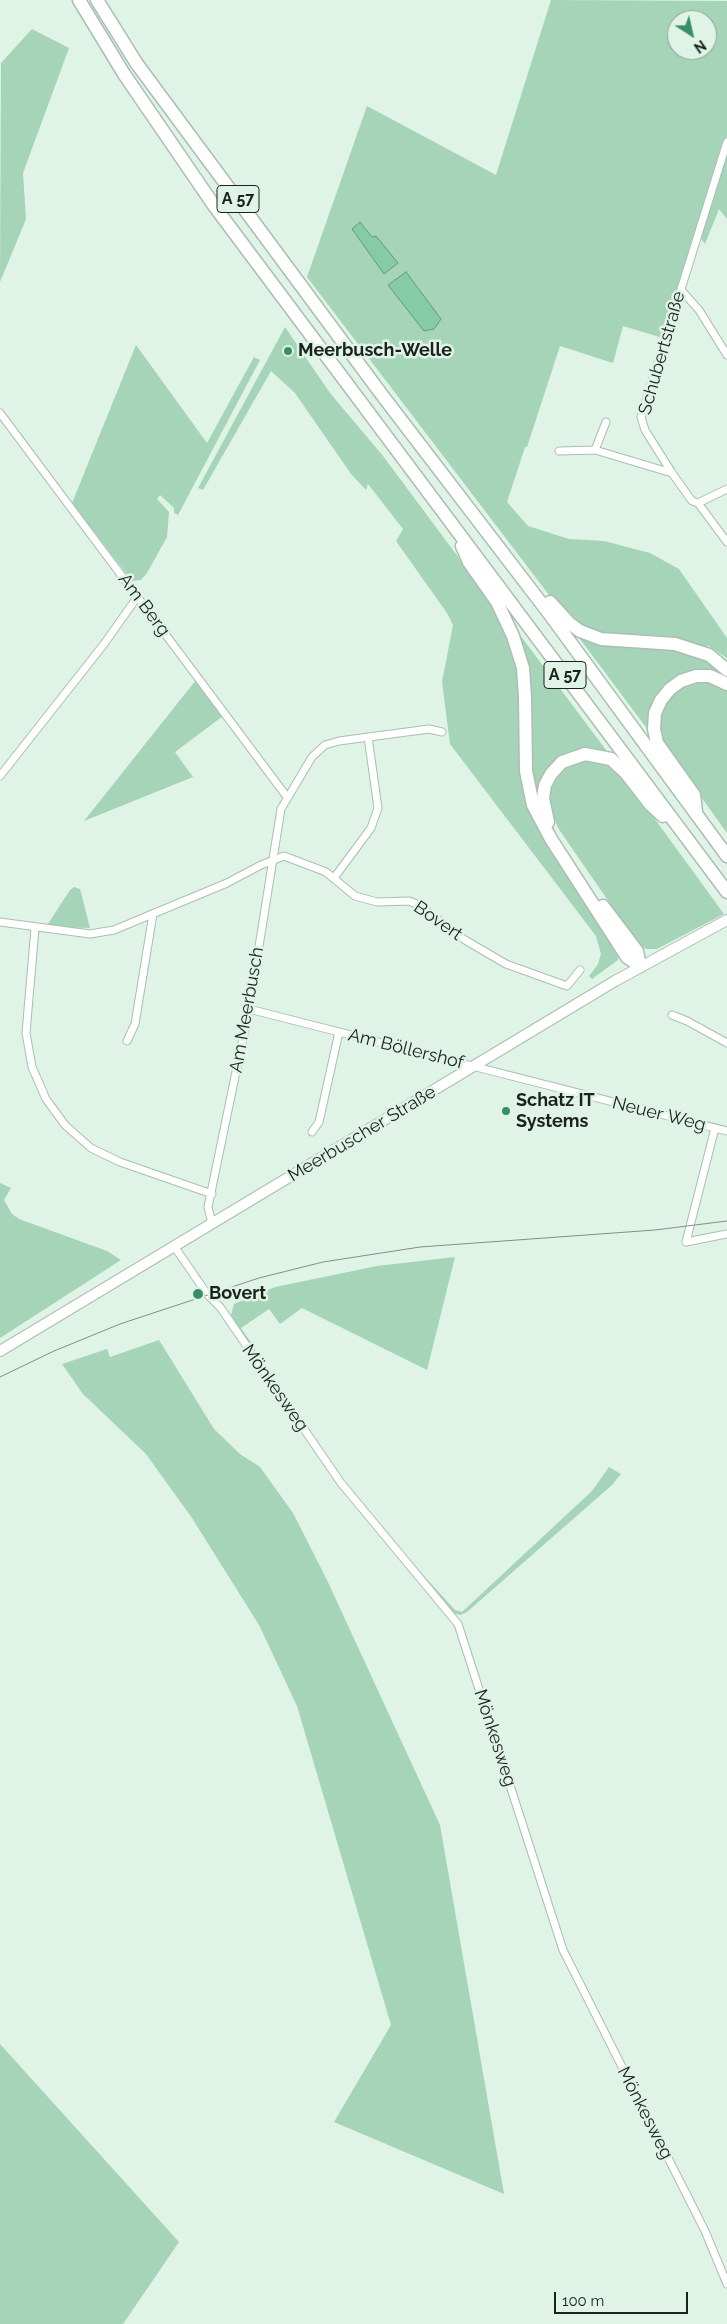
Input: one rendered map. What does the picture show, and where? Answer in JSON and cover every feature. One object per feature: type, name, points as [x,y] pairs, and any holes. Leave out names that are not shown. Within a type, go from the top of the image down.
[{"type":"highway","name":"A 57","points":[[79,0],[124,74],[215,207],[727,892]]},
{"type":"highway","name":"A 57","points":[[97,0],[143,72],[727,856]]},
{"type":"highway","points":[[456,529],[468,562],[497,602],[513,636],[523,668],[526,771],[533,805],[550,839],[627,957],[640,966]]},
{"type":"highway","points":[[494,541],[512,554],[558,613],[580,631],[601,639],[675,644],[709,655],[727,670]]},
{"type":"highway","points":[[696,815],[694,795],[657,742],[654,729],[655,713],[661,700],[670,689],[681,681],[696,676],[710,676],[727,684]]},
{"type":"highway","points":[[640,966],[637,951],[553,833],[544,808],[546,785],[551,774],[562,762],[585,754],[597,755],[611,759],[626,773],[660,815],[674,821]]},
{"type":"main road","name":"Meerbuscher Straße","points":[[0,1351],[640,966],[727,920]]},
{"type":"street","name":"Schubertstraße","points":[[727,142],[641,417],[644,430],[672,473],[692,501],[698,503],[727,542]]},
{"type":"street","points":[[681,290],[699,310],[727,355]]},
{"type":"street","name":"Am Berg","points":[[0,413],[287,797]]},
{"type":"street","points":[[595,450],[606,422]]},
{"type":"street","points":[[559,451],[595,450],[672,473]]},
{"type":"street","points":[[698,503],[727,489]]},
{"type":"street","points":[[0,776],[104,644],[138,596]]},
{"type":"street","name":"Am Meerbusch","points":[[212,1224],[208,1213],[249,1008],[278,820],[287,797],[312,756],[320,748],[332,742],[429,729],[442,732]]},
{"type":"street","points":[[334,878],[371,828],[378,808],[368,737]]},
{"type":"street","name":"Bovert","points":[[0,922],[90,934],[114,930],[226,883],[284,856],[326,872],[355,896],[368,900],[409,900],[419,904],[464,940],[506,964],[568,986],[580,970]]},
{"type":"street","points":[[127,1040],[135,1024],[153,914]]},
{"type":"street","points":[[35,928],[26,1033],[32,1067],[46,1099],[65,1125],[91,1148],[120,1162],[212,1194]]},
{"type":"street","name":"Am Böllershof","points":[[249,1008],[474,1066]]},
{"type":"street","points":[[672,1015],[727,1043]]},
{"type":"street","name":"Am Böllershof","points":[[312,1132],[319,1122],[339,1032]]},
{"type":"street","name":"Neuer Weg","points":[[474,1066],[727,1131]]},
{"type":"street","points":[[715,1128],[686,1242],[727,1234]]},
{"type":"street","name":"Mönkesweg","points":[[174,1246],[203,1289],[224,1313],[340,1483],[458,1624],[564,1950],[705,2231],[727,2284]]},
{"type":"shaded area","points":[[551,0],[727,1],[727,135],[663,338],[623,326],[613,363],[560,346],[507,502],[528,526],[569,539],[604,541],[650,553],[679,569],[727,638],[727,658],[707,645],[707,648],[685,640],[601,633],[585,627],[565,612],[549,595],[307,277],[367,106],[496,175]]},
{"type":"shaded area","points":[[32,29],[69,48],[23,173],[26,219],[0,282],[1,63]]},
{"type":"shaded area","points":[[727,150],[727,219],[719,209],[705,244],[699,236]]},
{"type":"shaded area","points":[[360,222],[372,237],[376,236],[398,263],[384,274],[352,229]]},
{"type":"shaded area","points":[[406,272],[441,319],[434,329],[424,331],[388,285]]},
{"type":"shaded area","points":[[285,327],[330,393],[383,456],[479,585],[492,605],[509,641],[519,687],[520,766],[527,803],[541,833],[563,865],[618,957],[618,960],[592,979],[589,976],[598,964],[601,954],[596,936],[450,744],[442,682],[453,625],[447,613],[396,541],[403,529],[368,484],[366,490],[351,474],[295,393],[271,371],[203,490],[198,488]]},
{"type":"shaded area","points":[[136,345],[207,443],[254,357],[260,360],[178,515],[174,513],[174,508],[160,495],[157,499],[169,512],[167,537],[147,573],[141,580],[132,581],[72,503]]},
{"type":"shaded area","points":[[514,627],[609,754],[569,755],[537,804]]},
{"type":"shaded area","points":[[574,631],[695,652],[727,673],[727,679],[667,687],[651,734]]},
{"type":"shaded area","points":[[196,680],[223,716],[175,752],[193,777],[84,821]]},
{"type":"shaded area","points":[[698,683],[711,683],[727,691],[727,833],[670,754],[663,740],[660,728],[661,716],[673,694],[685,687]]},
{"type":"shaded area","points":[[588,760],[606,764],[615,769],[641,800],[724,914],[657,949],[646,949],[638,944],[558,828],[551,809],[551,790],[559,773],[569,765]]},
{"type":"shaded area","points":[[74,887],[80,889],[90,928],[46,927],[70,890]]},
{"type":"shaded area","points":[[0,1183],[11,1188],[4,1200],[12,1214],[19,1219],[107,1251],[121,1260],[0,1338]]},
{"type":"shaded area","points":[[455,1257],[427,1370],[302,1308],[280,1324],[269,1309],[241,1328],[252,1344],[249,1346],[231,1315],[234,1304],[275,1287],[377,1266]]},
{"type":"shaded area","points":[[159,1340],[214,1429],[240,1454],[260,1467],[293,1513],[327,1580],[440,1825],[504,2194],[334,2122],[391,2025],[297,1706],[259,1625],[192,1518],[146,1454],[83,1394],[62,1364],[107,1349],[110,1357]]},
{"type":"shaded area","points":[[609,1467],[621,1474],[612,1485],[467,1612],[460,1615],[453,1613],[394,1543],[455,1610],[462,1612],[592,1491]]},
{"type":"shaded area","points":[[0,2044],[179,2242],[123,2324],[0,2324]]},
{"type":"tram line","points":[[0,1377],[54,1351],[120,1324],[259,1278],[323,1262],[420,1247],[655,1230],[727,1221]]},
{"type":"place","name":"Meerbusch-Welle","points":[[288,351]]},
{"type":"place","name":"Schatz IT Systems","points":[[506,1111]]},
{"type":"place","name":"Bovert","points":[[198,1294]]}]
